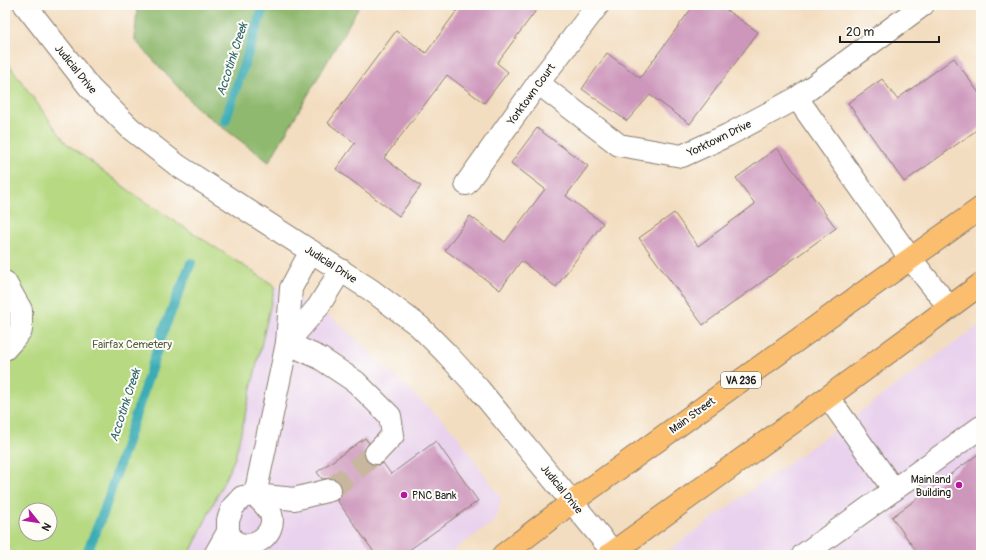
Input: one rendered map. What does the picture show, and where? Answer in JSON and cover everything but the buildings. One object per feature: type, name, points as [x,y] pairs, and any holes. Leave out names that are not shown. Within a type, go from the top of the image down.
[{"type":"main road","name":"Main Street","points":[[503,555],[572,502],[981,208]]},
{"type":"main road","points":[[611,554],[981,284]]},
{"type":"street","name":"Judicial Drive","points":[[25,5],[90,88],[131,129],[177,165],[371,290],[418,326],[446,352],[478,388],[572,502],[611,554]]},
{"type":"street","name":"Yorktown Court","points":[[466,184],[538,83],[598,5]]},
{"type":"street","name":"Yorktown Drive","points":[[538,83],[619,144],[682,156],[728,135],[797,98],[923,5]]},
{"type":"street","points":[[797,98],[910,258],[949,307]]},
{"type":"street","points":[[255,496],[287,343],[291,288],[311,251]]},
{"type":"street","points":[[287,343],[318,307],[341,270]]},
{"type":"street","points":[[5,282],[21,310],[21,330],[5,349]]},
{"type":"street","points":[[287,343],[320,358],[356,382],[390,416],[393,435],[376,453]]},
{"type":"street","points":[[828,397],[894,490]]},
{"type":"street","points":[[803,555],[981,427]]},
{"type":"street","points":[[215,555],[228,532],[228,520],[233,507],[242,497],[255,496],[294,499],[330,490]]},
{"type":"street","points":[[228,532],[234,541],[244,545],[256,543],[265,536],[271,525],[271,514],[265,505],[255,496]]},
{"type":"shaded area","points":[[275,286],[334,319],[454,431],[501,498],[496,520],[447,555],[189,555],[235,458]]},
{"type":"shaded area","points":[[981,324],[981,555],[662,555]]},
{"type":"green space","points":[[137,5],[360,5],[269,162],[198,109],[135,40]]},
{"type":"green space","name":"Fairfax Cemetery","points":[[5,59],[66,143],[139,198],[275,286],[235,458],[189,555],[5,555]]},
{"type":"waterway","name":"Accotink Creek","points":[[225,121],[264,5]]},
{"type":"waterway","name":"Accotink Creek","points":[[86,555],[104,511],[164,329],[191,263]]},
{"type":"tunnel","points":[[330,490],[376,453]]},
{"type":"place","name":"Mainland Building","points":[[959,485]]},
{"type":"place","name":"PNC Bank","points":[[404,495]]}]
